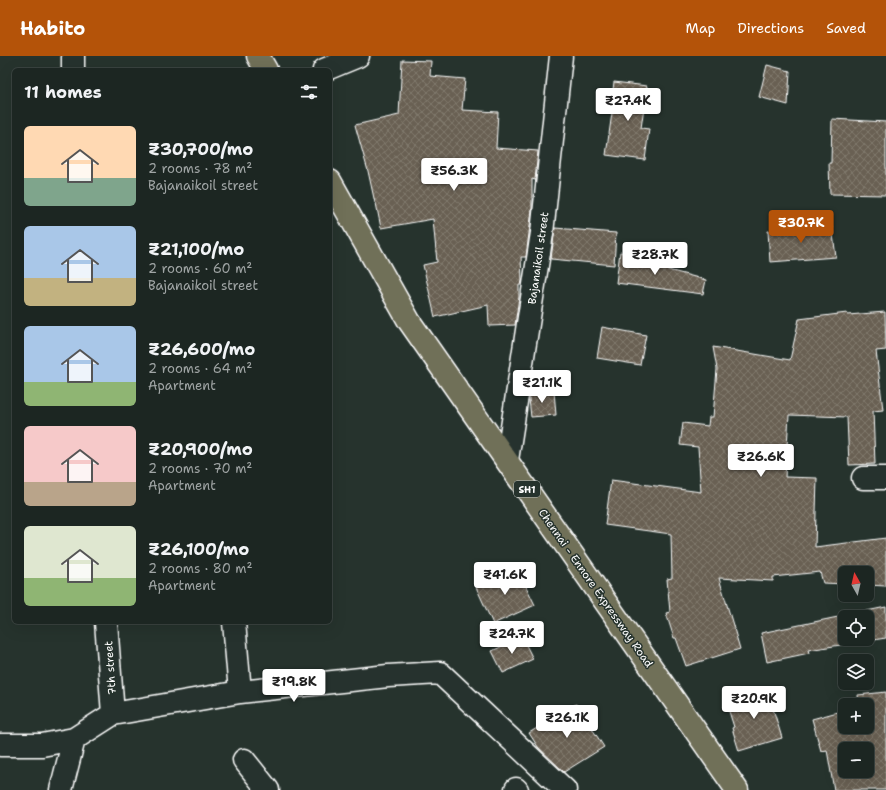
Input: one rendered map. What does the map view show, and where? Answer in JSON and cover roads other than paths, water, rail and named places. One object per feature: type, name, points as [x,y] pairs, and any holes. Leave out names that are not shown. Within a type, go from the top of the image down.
[{"type":"main road","points":[[258,56],[265,68]]},
{"type":"main road","name":"Chennai - Ennore Expressway Road","points":[[332,184],[410,321],[736,790]]},
{"type":"street","points":[[73,56],[73,68]]},
{"type":"street","points":[[329,68],[358,56]]},
{"type":"street","name":"Bajanaikoil street","points":[[507,460],[542,234],[561,56]]},
{"type":"street","points":[[863,478],[886,478]]},
{"type":"street","name":"7th street","points":[[106,624],[113,714]]},
{"type":"street","points":[[234,624],[240,692]]},
{"type":"street","points":[[0,745],[42,745],[74,739],[113,714],[240,692],[388,676],[440,673],[565,790]]},
{"type":"street","points":[[61,790],[74,739]]},
{"type":"street","points":[[244,760],[268,790]]}]
